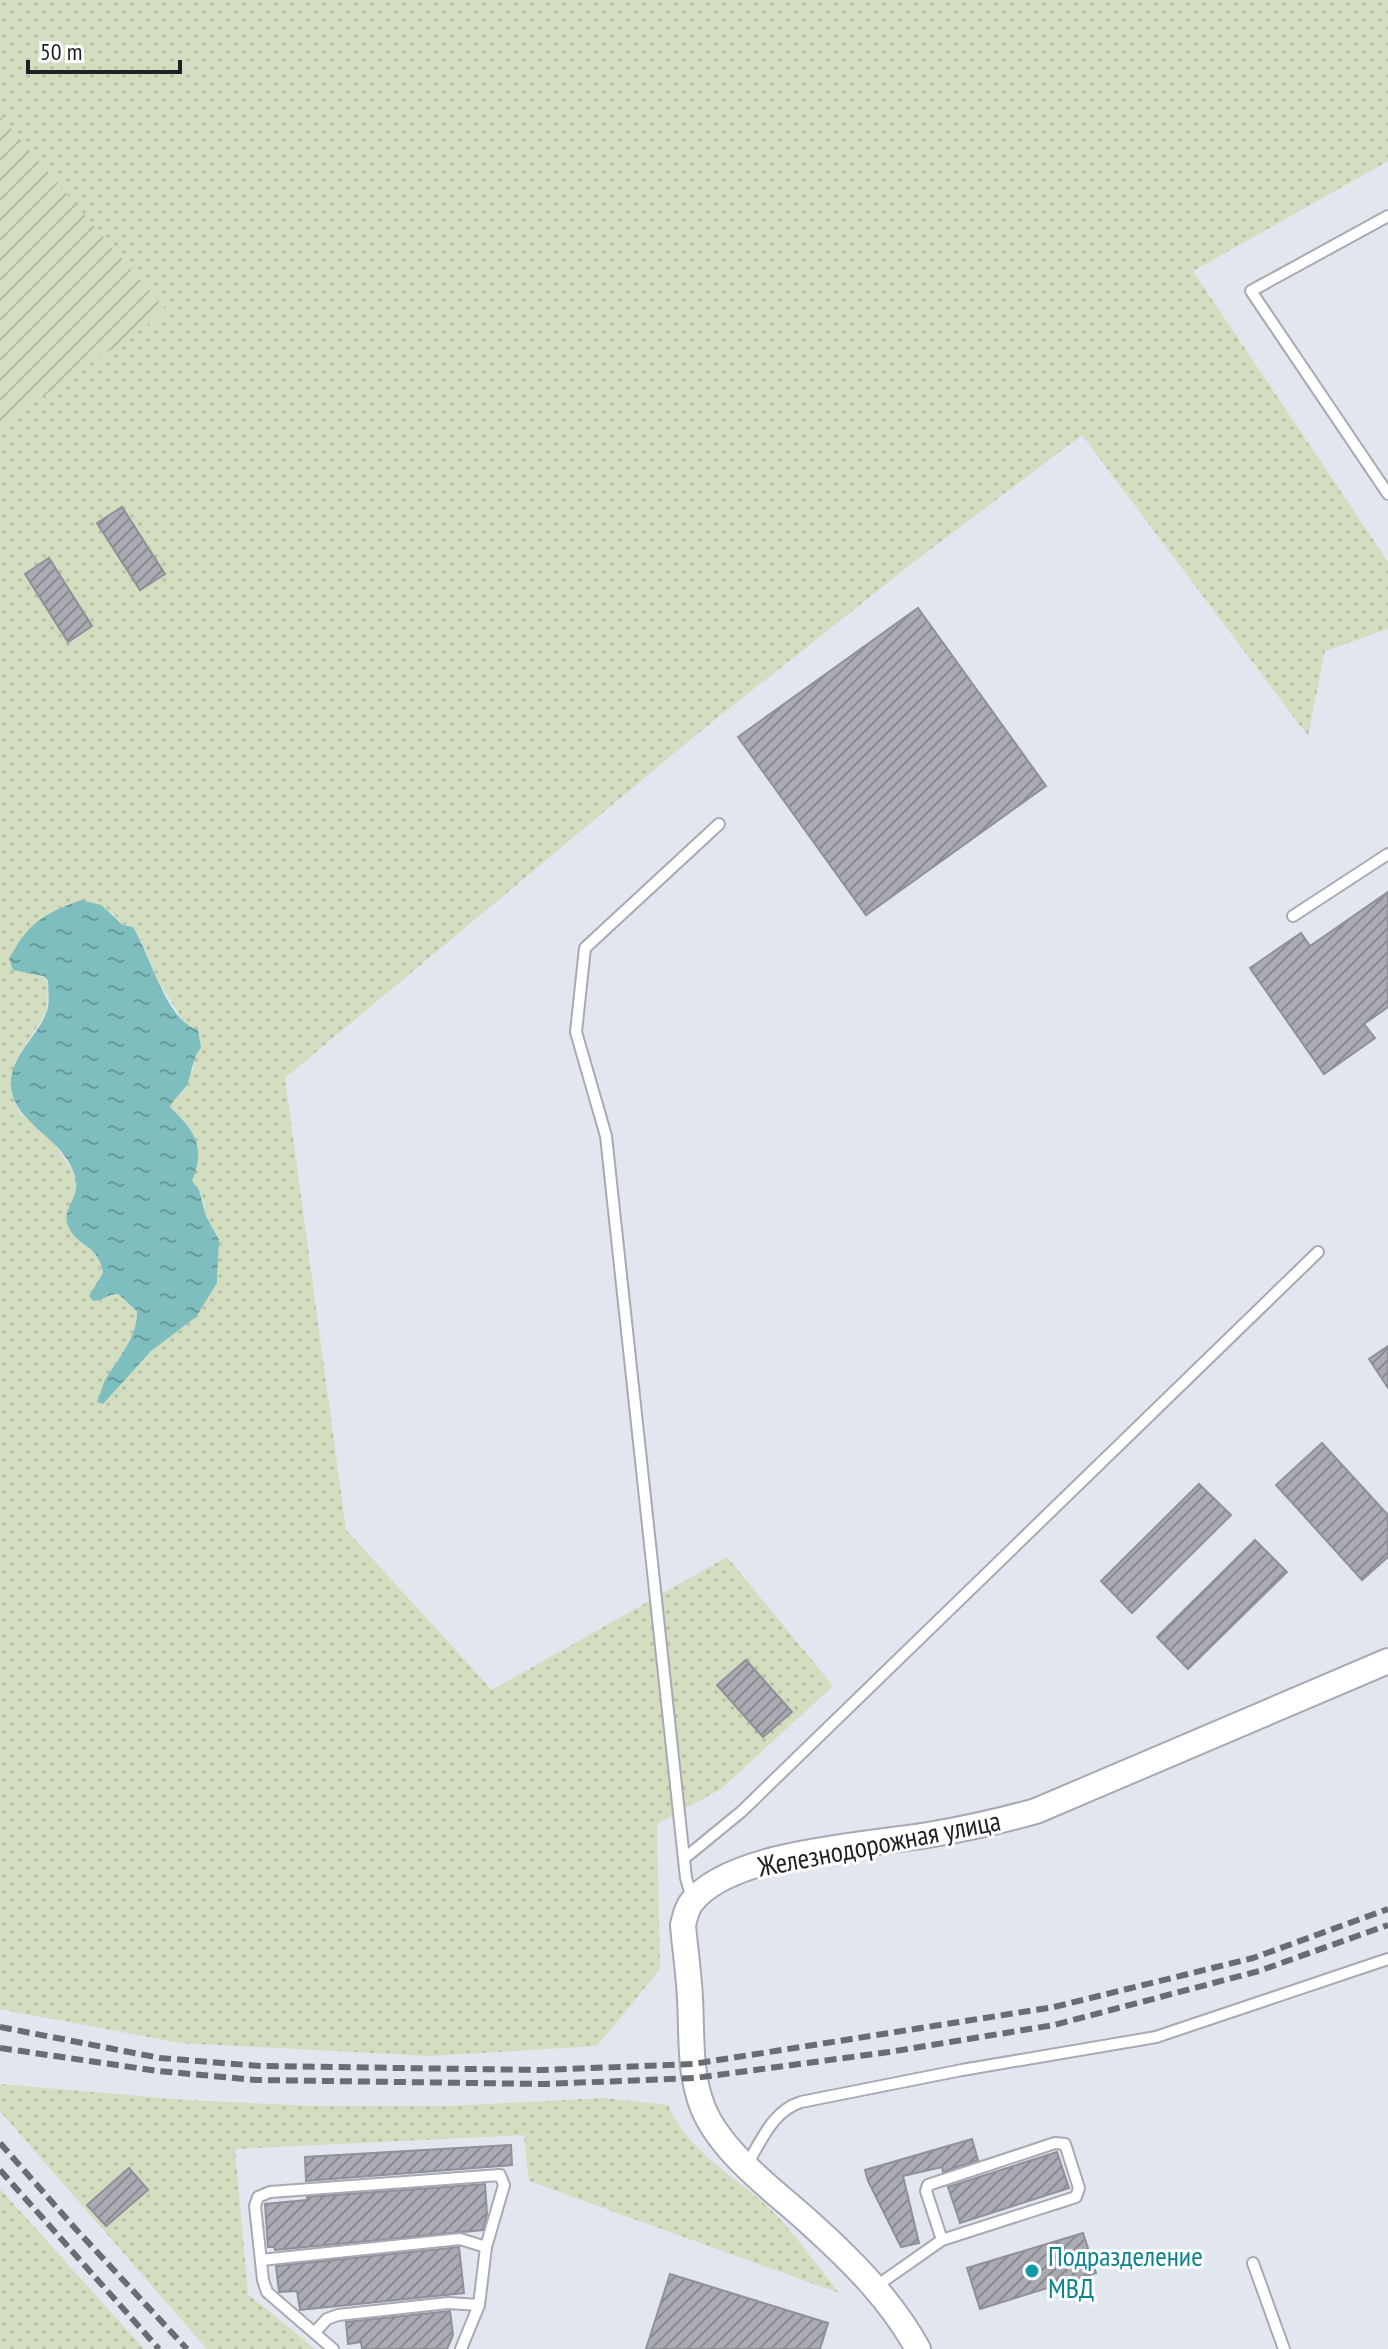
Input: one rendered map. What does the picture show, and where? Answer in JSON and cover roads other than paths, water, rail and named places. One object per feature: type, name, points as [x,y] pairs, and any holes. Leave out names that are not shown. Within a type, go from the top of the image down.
[{"type":"street","name":"Железнодорожная улица","points":[[692,1900],[733,1873],[800,1853],[974,1828],[1036,1811],[1388,1661]]},
{"type":"street","points":[[692,1900],[683,1925],[697,2093],[711,2122],[746,2166],[875,2287],[901,2319],[918,2349]]},
{"type":"lane","points":[[1388,216],[1251,291],[1388,494]]},
{"type":"lane","points":[[692,1900],[686,1878],[606,1136],[576,1032],[585,948],[719,824]]},
{"type":"lane","points":[[1293,916],[1388,854]]},
{"type":"lane","points":[[686,1857],[753,1801],[1318,1252]]},
{"type":"lane","points":[[746,2166],[774,2119],[801,2102],[962,2070],[1156,2037],[1388,1959]]},
{"type":"lane","points":[[875,2287],[942,2240],[1076,2197],[1079,2188],[1065,2144],[1055,2143],[928,2185],[926,2191],[942,2240]]},
{"type":"lane","points":[[333,2349],[271,2297],[263,2280],[255,2206],[257,2198],[262,2193],[500,2175],[504,2185],[486,2247],[479,2305],[461,2349]]},
{"type":"lane","points":[[261,2260],[460,2239],[486,2247]]},
{"type":"lane","points":[[1253,2263],[1284,2349]]},
{"type":"lane","points":[[315,2332],[327,2319],[338,2315],[448,2303],[479,2305]]},
{"type":"water","points":[[81,900],[101,905],[123,925],[133,927],[168,1001],[187,1024],[198,1030],[201,1048],[186,1086],[170,1107],[196,1140],[198,1158],[192,1181],[199,1190],[206,1216],[219,1240],[217,1283],[196,1317],[151,1351],[103,1404],[97,1402],[105,1380],[131,1338],[137,1311],[118,1294],[93,1301],[89,1296],[103,1273],[97,1256],[68,1226],[66,1218],[76,1190],[73,1171],[59,1149],[16,1104],[11,1081],[16,1062],[47,1011],[49,996],[48,980],[43,976],[13,970],[9,959],[23,936],[38,921]]},
{"type":"railway","points":[[0,2027],[160,2058],[260,2066],[543,2070],[693,2064],[1054,2007],[1253,1958],[1388,1909]]},
{"type":"railway","points":[[0,2048],[158,2071],[256,2080],[545,2084],[695,2078],[889,2052],[1054,2025],[1259,1971],[1388,1925]]},
{"type":"railway","points":[[0,2143],[187,2349]]},
{"type":"railway","points":[[0,2170],[159,2349]]},
{"type":"place","name":"Подразделение МВД","points":[[1032,2271]]}]
